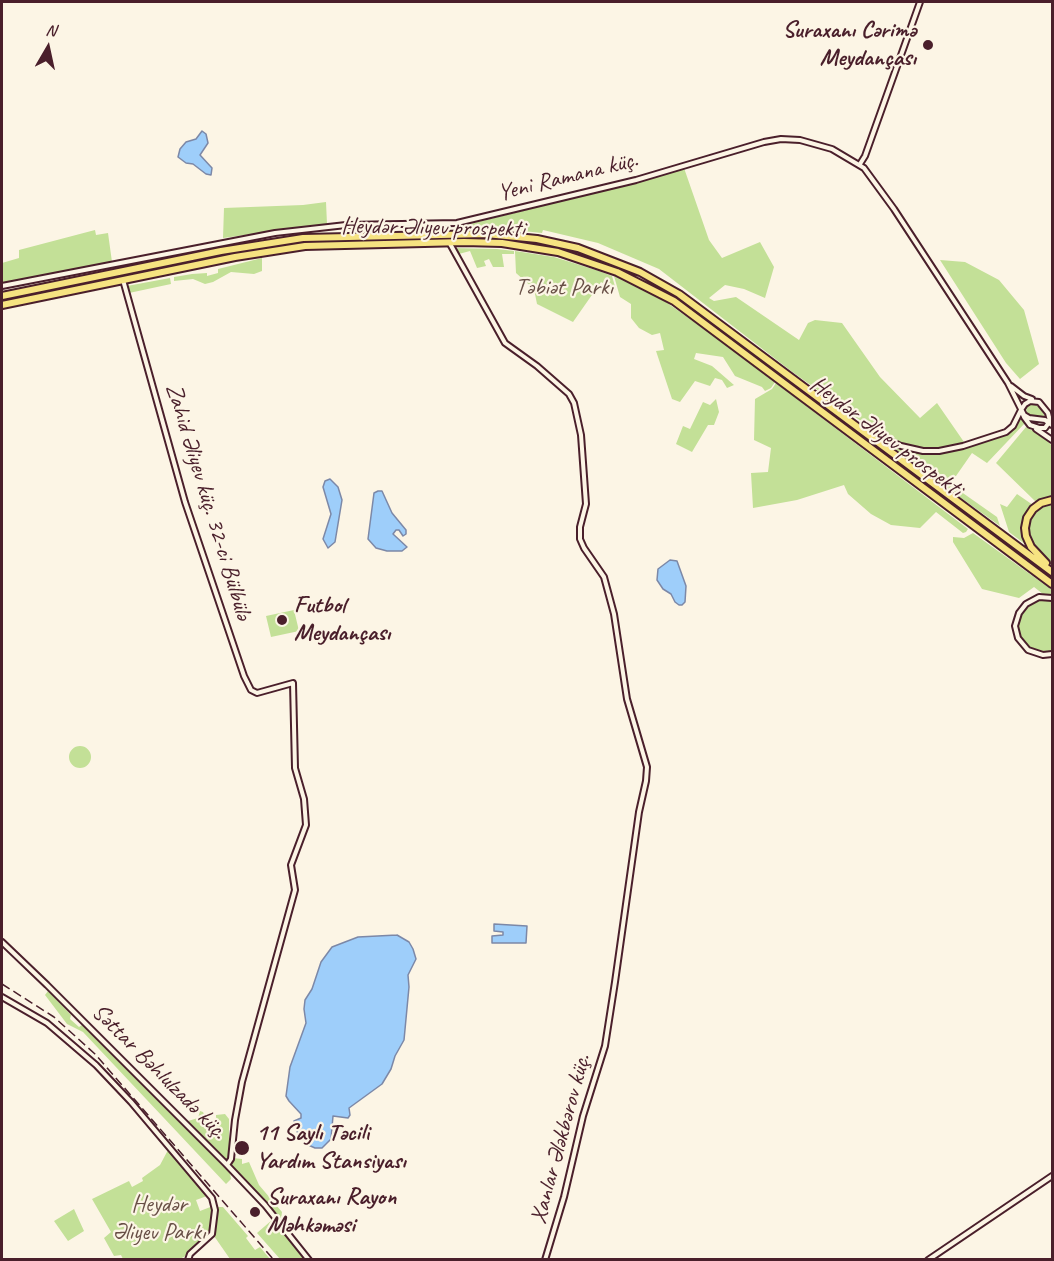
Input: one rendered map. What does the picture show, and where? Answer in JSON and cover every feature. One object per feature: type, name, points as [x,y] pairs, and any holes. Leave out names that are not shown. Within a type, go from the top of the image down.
[{"type":"highway","name":"Heydər Əliyev prospekti","points":[[2,296],[222,251],[303,237],[465,233],[537,239],[601,256],[658,282],[713,318],[1053,571]]},
{"type":"highway","name":"Heydər Əliyev prospekti","points":[[2,305],[283,249],[334,244],[502,243],[558,252],[599,264],[654,290],[692,314],[1053,584]]},
{"type":"highway","points":[[1053,500],[1041,503],[1033,509],[1027,518],[1025,528],[1031,547],[1053,571]]},
{"type":"street","points":[[860,164],[865,156],[920,2]]},
{"type":"street","name":"Yeni Ramana küç.","points":[[2,286],[275,233],[346,225],[460,223],[636,180],[725,152],[773,140],[800,140],[821,145],[860,164],[874,180],[1008,383]]},
{"type":"street","name":"Xanlar Ələkbərov küç.","points":[[449,242],[505,343],[537,366],[569,394],[574,403],[581,435],[586,504],[580,526],[580,539],[604,577],[614,614],[627,699],[644,754],[647,773],[604,1046],[545,1260]]},
{"type":"street","name":"Zahid Əliyev küç. 32-ci Bülbülə","points":[[123,280],[185,502],[244,676],[250,690],[257,693],[293,683],[295,768],[305,803],[306,825],[291,868],[295,890],[242,1082],[231,1159],[227,1165]]},
{"type":"street","points":[[1008,383],[1024,396],[1039,402],[1044,407],[1053,430]]},
{"type":"street","points":[[1008,383],[1023,417],[1030,425],[1053,440]]},
{"type":"street","points":[[840,414],[892,443],[915,450],[931,451],[952,448],[1006,432],[1016,423],[1021,410],[1028,401],[1039,402]]},
{"type":"street","points":[[1021,410],[1029,418],[1051,422]]},
{"type":"street","points":[[1030,425],[1041,429],[1051,422]]},
{"type":"street","points":[[1053,598],[1039,597],[1026,604],[1019,612],[1015,626],[1018,638],[1028,650],[1043,655],[1053,654]]},
{"type":"street","name":"Səttar Bəhlulzadə küç.","points":[[2,942],[227,1165],[310,1260]]},
{"type":"street","points":[[2,997],[47,1023],[96,1065],[131,1102],[212,1198],[215,1210],[212,1234],[190,1254],[188,1260]]},
{"type":"street","points":[[928,1260],[1053,1176]]},
{"type":"green space","points":[[684,168],[709,240],[722,258],[760,242],[774,267],[765,298],[744,289],[725,285],[709,298],[714,301],[736,297],[799,340],[808,323],[815,320],[842,323],[880,377],[920,418],[937,403],[964,442],[937,449],[927,449],[902,445],[879,434],[791,371],[659,269],[598,243],[543,230],[542,233],[504,229],[454,228],[651,179]]},
{"type":"green space","points":[[326,202],[327,224],[223,238],[224,208]]},
{"type":"green space","points":[[95,230],[96,235],[108,233],[112,262],[2,283],[2,263],[19,258],[19,250]]},
{"type":"green space","points":[[451,248],[497,249],[514,251],[514,254],[502,254],[504,267],[493,267],[489,259],[484,261],[486,266],[477,268],[470,251],[455,255]]},
{"type":"green space","name":"Təbiət Parkı","points":[[515,251],[554,257],[612,276],[616,290],[601,282],[573,322],[537,304],[534,289],[516,273]]},
{"type":"green space","points":[[262,258],[262,271],[254,274],[231,272],[205,284],[193,279],[174,281],[174,277],[207,273],[207,276],[218,273],[218,269]]},
{"type":"green space","points":[[940,260],[965,262],[999,280],[1024,310],[1039,364],[1020,379],[1006,363]]},
{"type":"green space","points":[[614,276],[663,300],[700,326],[775,382],[771,388],[765,391],[762,387],[735,376],[723,357],[696,353],[694,359],[712,366],[734,385],[727,388],[722,380],[715,378],[710,386],[695,381],[680,402],[672,399],[656,351],[664,350],[660,333],[652,335],[639,328],[631,318],[631,304],[620,297]]},
{"type":"green space","points":[[170,278],[171,284],[129,293],[127,286]]},
{"type":"green space","points":[[776,383],[968,529],[966,532],[963,533],[936,512],[920,528],[891,525],[871,514],[848,494],[844,485],[797,500],[753,508],[751,473],[768,472],[771,448],[754,440],[755,399],[772,389]]},
{"type":"green space","points":[[716,399],[719,412],[714,425],[708,425],[692,452],[676,444],[683,426],[690,429],[703,402],[710,405]]},
{"type":"green space","points":[[1031,404],[1039,406],[1047,420],[1027,415],[1026,407]]},
{"type":"green space","points":[[1020,417],[1025,423],[987,463],[972,453],[956,476],[941,480],[889,445],[919,453],[951,451],[1005,435],[1016,427]]},
{"type":"green space","points":[[1026,427],[1044,437],[1052,446],[1052,497],[1036,502],[996,463]]},
{"type":"green space","points":[[950,484],[997,517],[1000,526],[943,485]]},
{"type":"green space","points":[[1017,494],[1033,505],[1024,519],[1029,547],[1009,532],[1000,504],[1007,507]]},
{"type":"green space","points":[[1052,502],[1052,565],[1035,550],[1027,531],[1033,512],[1043,504]]},
{"type":"green space","points":[[973,533],[1052,590],[1052,595],[1043,594],[1034,587],[1019,598],[982,589],[953,542],[953,537],[964,538]]},
{"type":"green space","points":[[1036,600],[1052,600],[1052,652],[1048,653],[1030,650],[1017,632],[1017,622],[1024,608]]},
{"type":"green space","name":"Futbol Meydançası","points":[[294,610],[299,631],[271,637],[266,616]]},
{"type":"green space","points":[[80,746],[88,749],[91,757],[88,765],[80,768],[72,765],[69,757],[72,749]]},
{"type":"green space","points":[[48,991],[71,1015],[70,1019],[79,1027],[82,1025],[230,1173],[231,1179],[226,1184],[83,1032],[67,1024],[45,995]]},
{"type":"green space","points":[[200,1111],[216,1131],[216,1115],[225,1114],[229,1119],[229,1158],[226,1161],[188,1121],[198,1118]]},
{"type":"green space","name":"Heydər Əliyev Parkı","points":[[168,1150],[207,1196],[196,1200],[200,1211],[213,1206],[209,1235],[179,1259],[123,1259],[121,1255],[114,1256],[104,1238],[111,1232],[92,1199],[129,1181],[132,1187],[143,1181],[142,1178],[160,1165]]},
{"type":"green space","points":[[233,1158],[242,1159],[242,1164],[249,1162],[259,1185],[282,1212],[281,1220],[230,1165]]},
{"type":"green space","points":[[218,1207],[223,1207],[248,1236],[246,1238],[255,1250],[260,1247],[270,1259],[230,1259],[214,1236]]},
{"type":"green space","points":[[74,1209],[84,1231],[68,1241],[54,1221]]},
{"type":"green space","points":[[272,1220],[307,1259],[280,1259],[257,1233]]},
{"type":"water","points":[[202,131],[206,134],[208,143],[200,155],[212,168],[211,175],[178,157],[180,149],[186,142],[196,139]]},
{"type":"water","points":[[330,479],[338,487],[342,500],[335,542],[328,548],[323,539],[331,514],[323,487],[325,481]]},
{"type":"water","points":[[382,491],[392,513],[406,530],[403,536],[399,530],[393,534],[407,547],[402,551],[376,548],[368,539],[374,493]]},
{"type":"water","points":[[670,560],[677,561],[686,586],[685,602],[682,605],[675,602],[671,594],[663,589],[657,580],[658,569]]},
{"type":"water","points":[[494,924],[527,926],[526,943],[492,943],[492,936],[503,935],[503,932],[494,931]]},
{"type":"water","points":[[397,935],[409,942],[416,959],[408,975],[404,1040],[382,1084],[349,1108],[348,1118],[333,1116],[331,1139],[322,1148],[315,1148],[306,1144],[298,1134],[294,1121],[301,1118],[301,1114],[286,1096],[290,1067],[306,1023],[305,1000],[312,989],[321,962],[332,947],[358,937]]},
{"type":"railway","points":[[2,984],[54,1017],[95,1054],[274,1260]]},
{"type":"place","name":"Suraxanı Cərimə Meydançası","points":[[928,45]]},
{"type":"place","name":"Futbol Meydançası","points":[[282,620]]},
{"type":"place","name":"11 Saylı Təcili Yardım Stansiyası","points":[[242,1148]]},
{"type":"place","name":"Suraxanı Rayon Məhkəməsi","points":[[255,1212]]}]
